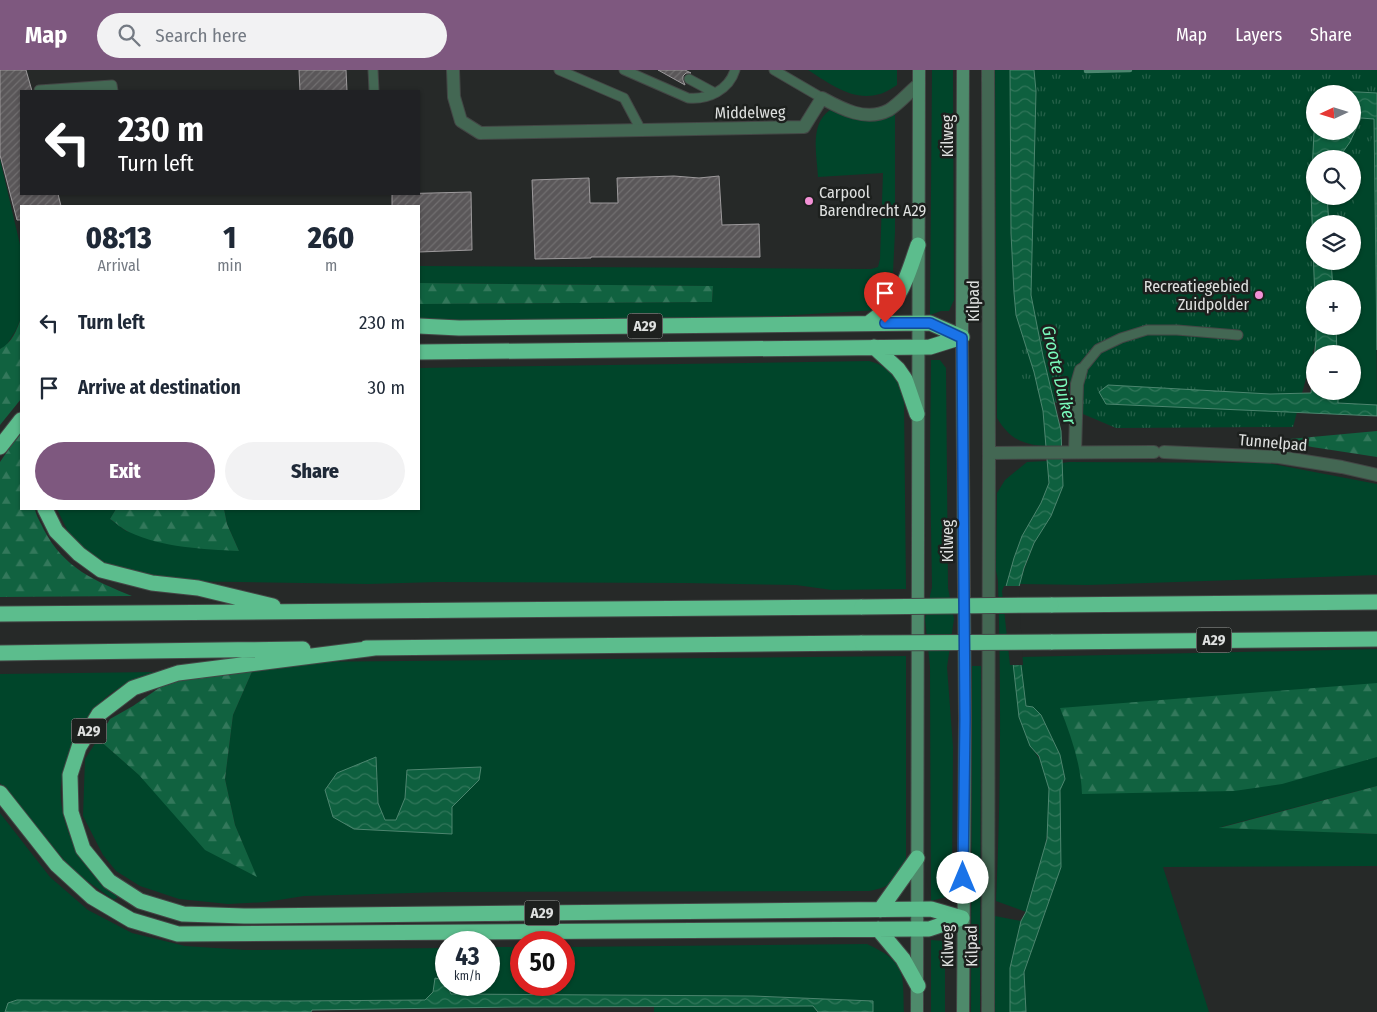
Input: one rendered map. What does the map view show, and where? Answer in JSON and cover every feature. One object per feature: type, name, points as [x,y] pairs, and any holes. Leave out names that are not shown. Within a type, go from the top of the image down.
[{"type":"highway","points":[[869,323],[887,309],[898,296],[918,245]]},
{"type":"highway","name":"A29","points":[[420,326],[459,328],[930,323],[962,338]]},
{"type":"highway","name":"A29","points":[[420,352],[930,347],[962,338]]},
{"type":"highway","points":[[874,348],[905,379],[917,414]]},
{"type":"highway","points":[[0,447],[20,421]]},
{"type":"highway","name":"A29","points":[[46,510],[56,531],[79,554],[102,570],[152,583],[198,588],[296,612]]},
{"type":"highway","name":"A29","points":[[0,614],[1377,602]]},
{"type":"highway","name":"A29","points":[[0,653],[1377,639]]},
{"type":"highway","name":"A29","points":[[375,648],[178,673],[132,688],[99,714],[79,747],[70,775],[71,812],[83,849],[110,881],[140,901],[183,914],[254,916],[931,909],[962,918]]},
{"type":"highway","name":"A29","points":[[0,793],[57,865],[92,898],[131,920],[178,934],[929,929],[962,918]]},
{"type":"highway","points":[[880,910],[917,858]]},
{"type":"highway","points":[[878,930],[903,959],[918,986]]},
{"type":"main road","name":"Kilweg","points":[[917,1012],[919,70]]},
{"type":"main road","name":"Kilweg","points":[[963,70],[962,338],[965,719],[962,918],[963,1012]]},
{"type":"street","name":"Middelweg","points":[[453,70],[454,97],[461,122],[480,133],[804,127],[822,98]]},
{"type":"street","name":"Kilpad","points":[[988,70],[988,1012]]},
{"type":"street","points":[[822,98],[852,113],[869,115],[888,110],[919,84]]},
{"type":"street","points":[[1070,452],[1077,384],[1081,370]]},
{"type":"street","name":"Tunnelpad","points":[[989,453],[1159,452],[1279,458],[1342,467],[1377,475]]},
{"type":"lane","points":[[373,70],[374,90]]},
{"type":"lane","points":[[559,70],[624,98],[640,130]]},
{"type":"lane","points":[[624,70],[688,98],[706,98],[715,94],[730,80],[735,70]]},
{"type":"lane","points":[[774,70],[822,98]]},
{"type":"lane","points":[[689,79],[715,94]]},
{"type":"lane","points":[[40,90],[112,85],[113,90]]},
{"type":"lane","points":[[1081,370],[1098,349],[1121,338],[1147,330],[1178,330],[1238,336]]},
{"type":"green space","points":[[808,70],[897,70],[897,85],[882,93],[870,96],[860,95],[841,90]]},
{"type":"green space","points":[[932,70],[953,70],[954,300],[949,311],[941,311],[930,315]]},
{"type":"green space","points":[[995,70],[1010,70],[1011,233],[1034,372],[1043,411],[1046,446],[1030,444],[1017,439],[1006,431],[997,418]]},
{"type":"green space","points":[[1027,70],[1377,70],[1377,118],[1361,176],[1361,150],[1306,150],[1306,205],[1353,205],[1350,215],[1306,215],[1306,270],[1336,270],[1333,280],[1306,280],[1306,335],[1318,335],[1315,345],[1306,345],[1306,378],[1293,427],[1116,428],[1017,386]]},
{"type":"green space","points":[[830,110],[895,112],[893,272],[878,310],[745,318],[420,322],[420,304],[712,302],[713,286],[420,283],[420,266],[871,269],[878,267],[880,259],[883,173],[818,177],[816,141],[819,123]]},
{"type":"green space","points":[[1375,119],[1377,405],[1338,403],[1338,400],[1361,400],[1361,345],[1337,345],[1336,335],[1361,335],[1361,280],[1332,280],[1332,270],[1361,270],[1361,215],[1336,215],[1345,205],[1361,205],[1361,150],[1357,150]]},
{"type":"green space","points":[[0,159],[20,245],[20,320],[6,346],[0,349]]},
{"type":"green space","points":[[420,283],[713,286],[712,302],[420,304]]},
{"type":"green space","points":[[20,321],[20,400],[0,425],[0,349],[11,340]]},
{"type":"green space","points":[[931,360],[940,360],[946,368],[948,588],[954,619],[947,667],[953,747],[952,883],[946,897],[931,901],[930,667],[925,619],[932,587]]},
{"type":"green space","points":[[869,361],[877,364],[889,370],[897,380],[904,401],[906,589],[832,590],[796,585],[685,583],[437,582],[368,584],[170,581],[130,574],[97,559],[70,536],[57,510],[115,510],[110,519],[126,531],[176,545],[239,551],[227,524],[224,510],[420,510],[420,368]]},
{"type":"green space","points":[[1377,431],[1377,457],[1279,440]]},
{"type":"green space","points":[[20,432],[20,510],[35,510],[52,543],[71,564],[93,579],[132,596],[0,597],[0,462]]},
{"type":"green space","points":[[1047,461],[1049,483],[1041,503],[1022,536],[1005,590],[1030,746],[1042,764],[1048,784],[1050,805],[1044,850],[1026,912],[996,901],[1000,741],[999,621],[996,570],[997,493],[1005,480],[1027,462]]},
{"type":"green space","points":[[1062,463],[1268,463],[1377,484],[1377,575],[1088,585],[1019,584],[1034,543],[1051,516],[1063,486]]},
{"type":"green space","points":[[115,510],[224,510],[227,524],[239,551],[169,545],[126,531],[110,519]]},
{"type":"green space","points":[[1377,649],[1377,786],[1221,827],[1377,834],[1377,866],[1163,867],[1209,1012],[1026,1012],[1024,972],[1061,867],[1060,790],[1065,778],[1060,755],[1041,715],[1033,707],[1026,707],[1020,657]]},
{"type":"green space","points":[[906,656],[906,859],[889,885],[869,891],[447,892],[304,896],[266,902],[228,904],[179,899],[140,886],[116,871],[103,855],[83,816],[85,759],[98,739],[256,876],[235,825],[225,779],[233,715],[254,667],[294,662]],"holes":[[[376,757],[378,804],[385,820],[396,820],[405,798],[407,770],[481,767],[452,807],[452,834],[354,829]]]},
{"type":"green space","points":[[972,666],[981,666],[980,1012],[971,1012]]},
{"type":"green space","points":[[254,667],[233,715],[225,779],[235,825],[257,877],[205,850],[139,775],[98,739],[110,719],[133,706],[169,681]]},
{"type":"green space","points":[[155,672],[116,690],[99,704],[79,732],[62,778],[62,806],[69,834],[91,872],[118,897],[114,900],[80,876],[65,861],[0,783],[0,674]]},
{"type":"green space","points":[[1377,683],[1377,757],[1282,784],[1234,791],[1082,794],[1078,761],[1060,708]]},
{"type":"green space","points":[[1377,786],[1377,834],[1219,828]]},
{"type":"green space","points":[[0,813],[50,877],[88,910],[132,933],[185,946],[246,950],[435,948],[435,989],[425,1000],[17,1000],[8,1003],[5,1012],[0,1012]]},
{"type":"green space","points":[[995,916],[1021,921],[1010,968],[1010,1012],[995,1012]]},
{"type":"green space","points":[[931,940],[945,941],[945,1012],[931,1012]]},
{"type":"green space","points":[[867,944],[889,957],[900,970],[904,1012],[872,1012],[872,1001],[753,996],[575,995],[575,947]]},
{"type":"green space","points":[[500,947],[510,947],[510,994],[500,994]]},
{"type":"green space","points":[[813,1006],[818,1012],[654,1012],[654,1007]]},
{"type":"water","points":[[1010,70],[1034,70],[1036,91],[1031,295],[1061,431],[1063,486],[1051,516],[1034,543],[1024,568],[1017,594],[1020,657],[1026,706],[1033,707],[1041,715],[1060,755],[1065,779],[1060,790],[1061,867],[1024,972],[1026,1012],[1010,1012],[1010,968],[1021,921],[1026,912],[1047,839],[1049,789],[1039,756],[1030,746],[1019,717],[1005,590],[1022,536],[1041,503],[1049,483],[1043,411],[1034,372],[1016,315],[1011,233]]},
{"type":"water","points":[[1361,92],[1377,93],[1377,350],[1374,119],[1361,118]]},
{"type":"water","points":[[1314,140],[1351,140],[1344,150],[1313,150]]},
{"type":"water","points":[[1312,205],[1328,205],[1328,215],[1312,215]]},
{"type":"water","points":[[1314,270],[1332,270],[1332,280],[1314,280]]},
{"type":"water","points":[[1316,335],[1336,335],[1337,345],[1315,345]]},
{"type":"water","points":[[1108,385],[1270,394],[1306,393],[1306,400],[1338,400],[1338,403],[1377,405],[1377,416],[1106,404],[1099,392]]},
{"type":"water","points":[[376,757],[378,803],[385,820],[396,820],[405,798],[407,770],[481,767],[479,780],[452,807],[452,834],[354,829],[333,817],[325,790],[337,773]]},
{"type":"water","points":[[435,978],[435,996],[500,996],[500,994],[510,994],[510,996],[753,996],[873,1001],[873,1012],[818,1012],[813,1006],[516,1007],[312,1010],[311,1012],[5,1012],[8,1003],[17,1000],[425,1000],[433,992]]},
{"type":"pier","points":[[1004,586],[1021,586],[1019,594],[1023,665],[1010,665],[1002,591]]},
{"type":"building","points":[[0,70],[26,70],[32,90],[20,90],[20,195],[58,195],[61,205],[20,205],[20,220],[17,220],[0,155]]},
{"type":"building","points":[[299,70],[346,70],[347,90],[300,90]]},
{"type":"building","points":[[658,70],[685,70],[691,73],[686,73],[683,76],[685,85]]},
{"type":"building","points":[[674,176],[699,178],[719,176],[722,225],[759,224],[760,257],[591,257],[535,259],[532,180],[589,178],[590,203],[618,203],[617,178]]},
{"type":"building","points":[[471,192],[472,250],[420,252],[420,205],[392,205],[392,195],[420,195],[420,193]]},
{"type":"waterway","points":[[1086,71],[1130,70]]},
{"type":"place","name":"Carpool Barendrecht A29","points":[[809,201]]},
{"type":"place","name":"Recreatiegebied Zuidpolder","points":[[1259,295]]},
{"type":"route","points":[[885,323],[930,323],[962,338],[965,719],[963,878]]},
{"type":"water label","name":"Groote Duiker","points":[[1059,375]]}]
